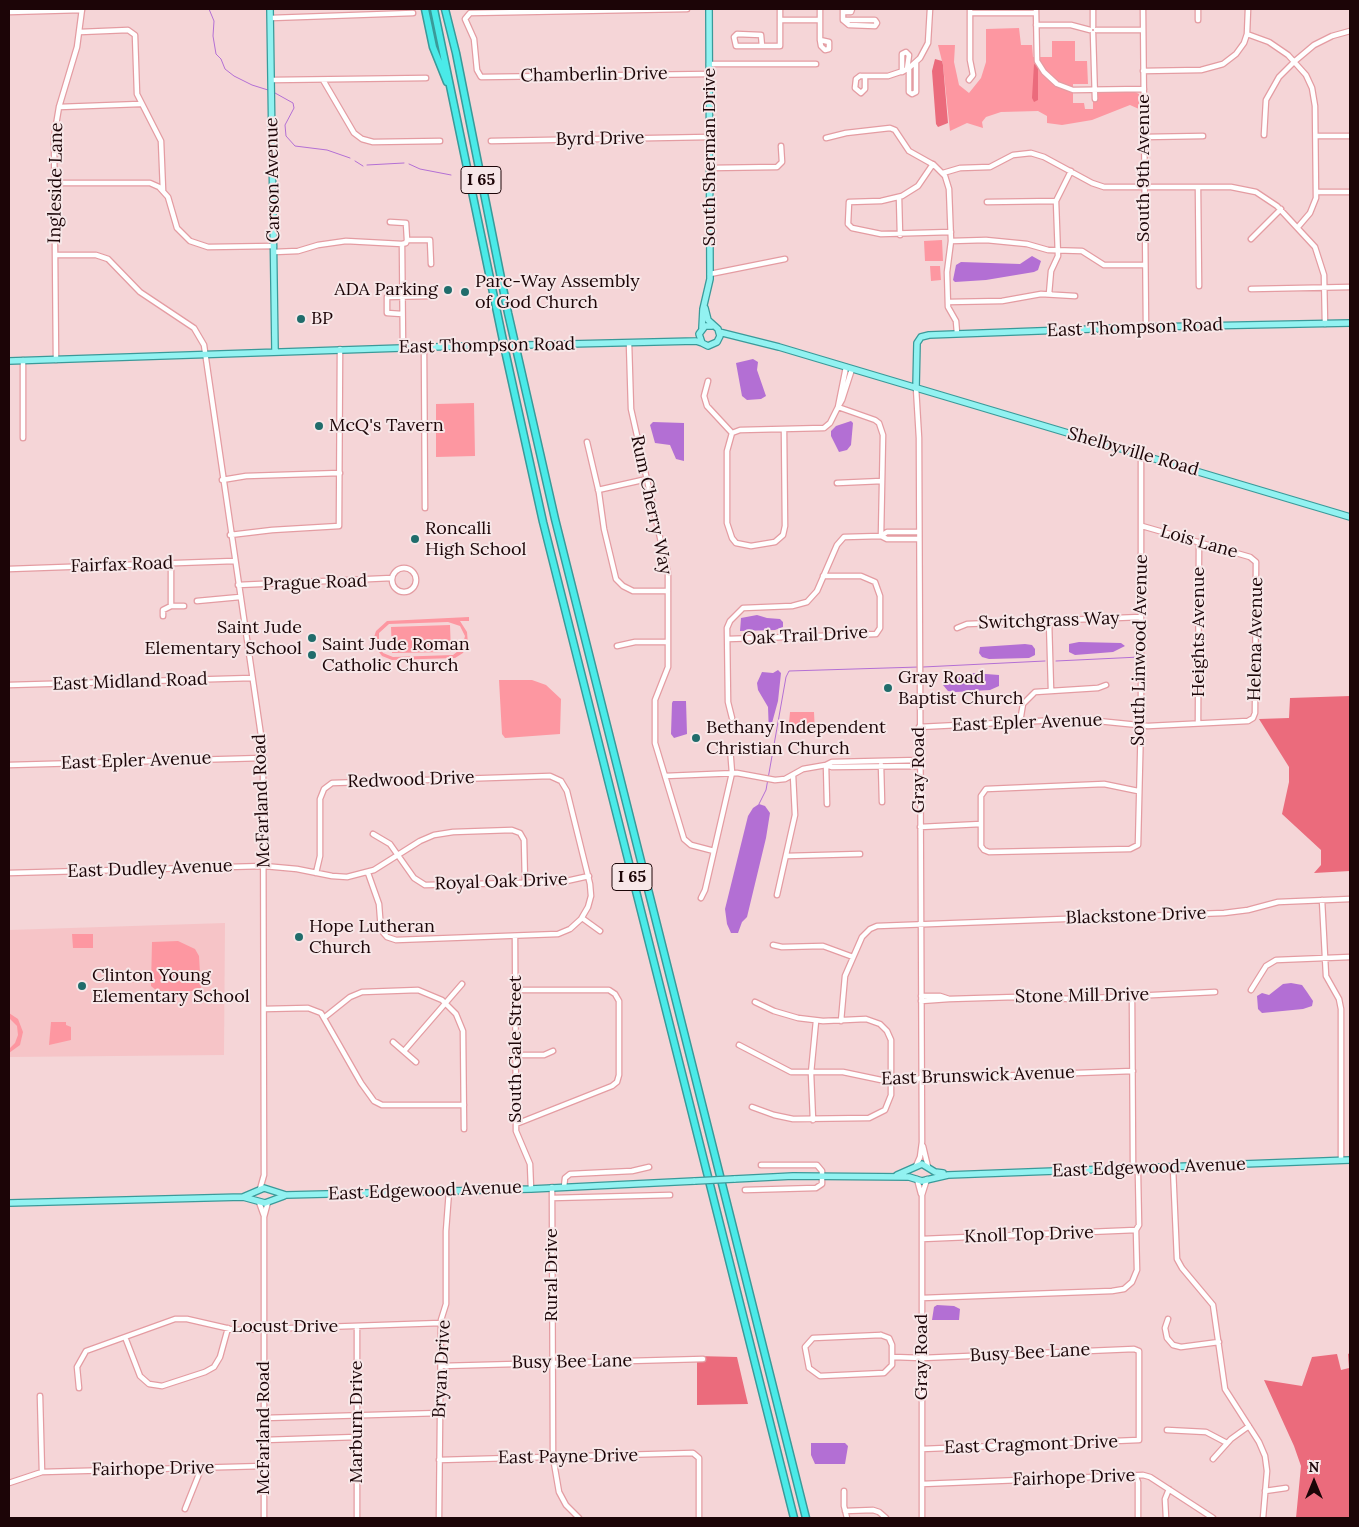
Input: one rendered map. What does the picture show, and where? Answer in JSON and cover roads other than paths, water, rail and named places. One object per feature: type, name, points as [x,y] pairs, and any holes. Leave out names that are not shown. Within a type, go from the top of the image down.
[{"type":"highway","points":[[425,9],[433,46],[451,94]]},
{"type":"highway","points":[[429,9],[441,67]]},
{"type":"highway","name":"I 65","points":[[434,9],[543,522],[794,1518]]},
{"type":"highway","name":"I 65","points":[[446,9],[508,313],[555,519],[806,1518]]},
{"type":"highway","points":[[450,9],[456,53]]},
{"type":"main road","name":"Carson Avenue","points":[[270,9],[276,351]]},
{"type":"main road","name":"South Sherman Drive","points":[[701,331],[710,274],[709,9]]},
{"type":"main road","name":"South Sherman Drive","points":[[705,304],[712,326]]},
{"type":"main road","name":"East Thompson Road","points":[[920,338],[929,335],[957,333],[1350,323]]},
{"type":"main road","points":[[712,326],[719,336],[712,346],[702,343],[701,331],[712,326]]},
{"type":"main road","name":"East Thompson Road","points":[[666,342],[701,331]]},
{"type":"main road","points":[[719,336],[744,338],[916,388]]},
{"type":"main road","name":"Gray Road","points":[[916,388],[916,347],[920,338]]},
{"type":"main road","name":"East Thompson Road","points":[[276,351],[696,341],[702,343]]},
{"type":"main road","points":[[9,361],[276,351]]},
{"type":"main road","name":"Shelbyville Road","points":[[916,388],[1350,517]]},
{"type":"main road","name":"East Edgewood Avenue","points":[[927,1179],[948,1175],[1350,1160]]},
{"type":"main road","points":[[922,1164],[928,1166],[930,1172],[927,1179],[917,1179],[914,1174],[916,1166],[922,1164]]},
{"type":"main road","name":"East Edgewood Avenue","points":[[891,1178],[916,1166]]},
{"type":"main road","name":"East Edgewood Avenue","points":[[928,1166],[935,1172],[948,1175]]},
{"type":"main road","name":"East Edgewood Avenue","points":[[9,1203],[243,1196],[259,1190],[270,1190],[286,1195],[531,1189],[734,1179],[823,1177],[917,1179]]},
{"type":"main road","points":[[259,1190],[259,1201]]},
{"type":"main road","points":[[269,1202],[270,1190]]},
{"type":"main road","name":"East Edgewood Avenue","points":[[243,1196],[269,1202],[286,1195]]},
{"type":"street","points":[[378,9],[379,15]]},
{"type":"street","name":"Chamberlin Drive","points":[[687,9],[467,15],[466,22],[475,42],[476,66],[479,76],[709,74]]},
{"type":"street","points":[[762,46],[761,35],[737,34],[734,38],[736,46],[762,46],[780,46],[780,9]]},
{"type":"street","points":[[820,9],[820,40]]},
{"type":"street","points":[[843,20],[843,10],[851,12],[852,9]]},
{"type":"street","points":[[865,76],[888,76],[902,72],[916,63],[923,54],[928,41],[930,9]]},
{"type":"street","points":[[1093,9],[1095,99]]},
{"type":"street","name":"South 9th Avenue","points":[[1143,9],[1146,327]]},
{"type":"street","points":[[1198,9],[1198,20]]},
{"type":"street","points":[[1144,71],[1214,68],[1234,56],[1247,34],[1248,9]]},
{"type":"street","points":[[9,12],[82,10]]},
{"type":"street","name":"Ingleside Lane","points":[[56,360],[54,137],[59,106],[75,56],[82,10]]},
{"type":"street","points":[[969,80],[973,75],[970,60],[970,11],[1036,11],[1036,56],[1042,70],[1060,86],[1070,89],[1144,89]]},
{"type":"street","points":[[271,18],[413,13]]},
{"type":"street","points":[[780,20],[820,20]]},
{"type":"street","points":[[843,20],[875,20],[877,22],[875,26],[851,26],[843,20]]},
{"type":"street","points":[[1036,26],[1071,25],[1093,30],[1143,30]]},
{"type":"street","points":[[80,32],[128,30],[136,37],[136,87],[140,104],[161,141],[163,190]]},
{"type":"street","points":[[1264,135],[1265,106],[1270,90],[1294,61],[1322,41],[1350,31]]},
{"type":"street","points":[[1247,34],[1278,47],[1306,75],[1312,88],[1315,106],[1316,192],[1312,210],[1298,227]]},
{"type":"street","points":[[902,72],[904,52],[909,54],[909,92],[913,94],[916,91],[916,63]]},
{"type":"street","points":[[709,64],[816,64]]},
{"type":"street","points":[[272,80],[426,78]]},
{"type":"street","points":[[323,80],[354,133],[362,139],[373,142],[440,141]]},
{"type":"street","points":[[59,106],[140,104]]},
{"type":"street","points":[[826,138],[846,132],[890,128],[895,130],[910,152],[933,164],[943,173],[949,188],[951,232],[947,272],[948,307],[956,321],[957,333]]},
{"type":"street","points":[[1144,136],[1203,136]]},
{"type":"street","points":[[1316,136],[1350,136]]},
{"type":"street","name":"Byrd Drive","points":[[491,141],[710,137]]},
{"type":"street","points":[[710,168],[776,168],[780,166],[781,146]]},
{"type":"street","points":[[943,173],[960,168],[990,168],[1010,156],[1023,153],[1044,157],[1100,186],[1246,189],[1268,198],[1309,238],[1318,253],[1323,266],[1325,324]]},
{"type":"street","points":[[933,164],[917,187],[899,197],[881,201],[850,202],[847,206],[849,226],[873,233],[951,232]]},
{"type":"street","points":[[1049,294],[1058,251],[1056,201],[1071,172]]},
{"type":"street","points":[[54,183],[143,182],[154,185],[163,190],[171,202],[177,228],[195,244],[208,247],[298,251],[318,245],[346,241],[402,244],[406,242],[406,223],[390,222]]},
{"type":"street","points":[[1198,188],[1199,286]]},
{"type":"street","points":[[1316,192],[1350,192]]},
{"type":"street","points":[[899,197],[900,234]]},
{"type":"street","points":[[987,202],[1056,201]]},
{"type":"street","points":[[1250,239],[1280,209]]},
{"type":"street","points":[[406,240],[430,240],[431,264]]},
{"type":"street","points":[[951,241],[986,240],[1026,244],[1043,250],[1082,251],[1104,265],[1145,265]]},
{"type":"street","points":[[402,244],[403,348]]},
{"type":"street","name":"McFarland Road","points":[[55,255],[96,255],[108,259],[140,292],[194,328],[201,338],[205,353],[263,758],[264,1175],[259,1190]]},
{"type":"street","points":[[710,274],[785,259]]},
{"type":"street","points":[[1250,289],[1350,287]]},
{"type":"street","points":[[948,302],[1002,300],[1049,294],[1075,296]]},
{"type":"street","points":[[402,314],[389,314],[386,311],[387,297],[429,296]]},
{"type":"street","name":"Rum Cherry Way","points":[[629,343],[631,409],[666,566],[668,591],[667,670],[655,705],[655,743],[684,839],[691,845],[714,851]]},
{"type":"street","points":[[424,347],[425,508]]},
{"type":"street","points":[[230,535],[272,530],[340,526],[340,349]]},
{"type":"street","points":[[23,360],[23,438]]},
{"type":"street","points":[[732,433],[740,430],[824,428],[830,423],[842,400],[849,368]]},
{"type":"street","points":[[708,381],[704,396],[707,406],[732,433]]},
{"type":"street","name":"Gray Road","points":[[916,388],[919,532],[922,1142],[920,1157],[916,1166]]},
{"type":"street","points":[[838,407],[870,417],[879,423],[883,435],[881,536]]},
{"type":"street","points":[[732,433],[726,451],[727,524],[736,543],[758,546],[775,542],[783,535],[785,526],[784,428]]},
{"type":"street","points":[[587,442],[598,490],[604,529],[618,582],[625,588],[635,591],[668,591]]},
{"type":"street","name":"South Linwood Avenue","points":[[981,824],[981,846],[989,852],[1130,849],[1138,845],[1141,724],[1142,454]]},
{"type":"street","points":[[222,480],[246,476],[340,473]]},
{"type":"street","points":[[598,490],[647,479]]},
{"type":"street","points":[[837,483],[882,481]]},
{"type":"street","name":"Lois Lane","points":[[1142,526],[1255,560]]},
{"type":"street","points":[[881,536],[888,532],[919,532]]},
{"type":"street","points":[[732,718],[728,702],[727,628],[738,612],[751,607],[792,606],[807,602],[817,591],[837,545],[844,537],[881,536],[887,538],[919,539]]},
{"type":"street","name":"Heights Avenue","points":[[1198,723],[1199,542]]},
{"type":"street","name":"Helena Avenue","points":[[1253,718],[1256,703],[1257,566],[1255,560]]},
{"type":"street","name":"Fairfax Road","points":[[9,569],[234,561]]},
{"type":"street","points":[[171,563],[171,606]]},
{"type":"street","name":"Prague Road","points":[[405,568],[412,570],[416,580],[414,587],[404,592],[394,588],[392,578],[395,572],[405,568]]},
{"type":"street","name":"Oak Trail Drive","points":[[728,640],[868,636],[876,634],[880,628],[880,596],[875,582],[861,576],[823,576]]},
{"type":"street","name":"Prague Road","points":[[238,585],[392,578]]},
{"type":"street","points":[[197,601],[240,597]]},
{"type":"street","points":[[163,616],[163,610],[171,606],[184,606]]},
{"type":"street","name":"Switchgrass Way","points":[[957,628],[967,624],[1141,617]]},
{"type":"street","points":[[1049,622],[1051,690]]},
{"type":"street","points":[[616,646],[635,642],[668,642]]},
{"type":"street","name":"East Midland Road","points":[[9,685],[252,678]]},
{"type":"street","points":[[1020,722],[1020,713],[1028,697],[1035,692],[1098,688],[1106,685]]},
{"type":"street","name":"East Epler Avenue","points":[[919,726],[1085,719],[1141,724],[1198,723],[1248,721],[1253,718]]},
{"type":"street","points":[[701,898],[705,890],[732,773],[730,747]]},
{"type":"street","name":"East Epler Avenue","points":[[9,765],[263,758]]},
{"type":"street","points":[[881,764],[919,760]]},
{"type":"street","points":[[665,776],[732,773],[768,780],[785,779],[803,769],[826,765],[832,762],[919,766]]},
{"type":"street","points":[[881,764],[882,802]]},
{"type":"street","points":[[826,765],[827,804]]},
{"type":"street","points":[[777,895],[795,814],[793,775]]},
{"type":"street","name":"Redwood Drive","points":[[316,873],[320,856],[320,799],[324,789],[332,783],[500,777],[555,778],[564,784],[568,791],[589,876]]},
{"type":"street","points":[[920,827],[981,824],[981,796],[983,791],[989,788],[1094,784],[1138,790]]},
{"type":"street","name":"East Dudley Avenue","points":[[9,873],[264,866],[297,869],[342,877],[368,872],[420,840],[442,833],[511,830],[518,832],[524,840],[525,883]]},
{"type":"street","name":"Royal Oak Drive","points":[[373,834],[386,841],[414,878],[427,886],[564,882],[589,876]]},
{"type":"street","points":[[786,856],[860,854]]},
{"type":"street","points":[[368,872],[379,904],[381,928],[385,936],[391,939],[515,937],[558,934],[570,929],[582,918],[591,898],[589,876]]},
{"type":"street","name":"Blackstone Drive","points":[[841,1021],[844,979],[862,937],[873,928],[920,924],[1224,913],[1248,910],[1278,902],[1350,899]]},
{"type":"street","points":[[1322,900],[1326,979],[1339,1000],[1341,1009],[1341,1160]]},
{"type":"street","points":[[582,918],[600,931]]},
{"type":"street","name":"South Gale Street","points":[[515,937],[516,1124],[517,1138],[531,1167],[531,1189]]},
{"type":"street","points":[[773,945],[782,947],[828,947],[853,957]]},
{"type":"street","points":[[1251,990],[1270,963],[1279,960],[1350,957]]},
{"type":"street","points":[[404,1051],[462,984]]},
{"type":"street","points":[[325,1017],[350,997],[362,992],[418,990],[433,995],[446,1003],[456,1014],[462,1031],[464,1129]]},
{"type":"street","points":[[515,990],[611,991],[617,996],[619,1001],[618,1081],[612,1086],[516,1124]]},
{"type":"street","name":"Stone Mill Drive","points":[[921,999],[1132,996],[1215,992]]},
{"type":"street","points":[[922,1298],[1112,1291],[1124,1289],[1132,1282],[1137,1270],[1136,1230],[1139,1225],[1138,1174],[1134,1163],[1132,996]]},
{"type":"street","points":[[752,1107],[782,1117],[813,1120],[869,1118],[878,1115],[889,1103],[890,1080],[891,1040],[884,1027],[870,1020],[816,1021],[787,1015],[755,1002]]},
{"type":"street","points":[[264,1009],[308,1008],[317,1011],[325,1017],[340,1049],[361,1083],[374,1101],[382,1106],[464,1105]]},
{"type":"street","points":[[813,1120],[811,1074],[816,1021]]},
{"type":"street","points":[[393,1042],[416,1062]]},
{"type":"street","name":"East Brunswick Avenue","points":[[740,1045],[786,1071],[811,1074],[848,1072],[875,1079],[890,1080],[1133,1071]]},
{"type":"street","points":[[516,1055],[544,1055],[553,1051]]},
{"type":"street","name":"Gray Road","points":[[922,1142],[928,1166]]},
{"type":"street","points":[[746,1190],[816,1188],[821,1186],[822,1169],[817,1165],[761,1165]]},
{"type":"street","points":[[564,1187],[565,1178],[570,1174],[632,1171],[649,1168]]},
{"type":"street","points":[[1173,1168],[1177,1259],[1182,1268],[1213,1304],[1225,1388],[1259,1442],[1265,1456],[1263,1518]]},
{"type":"street","name":"McFarland Road","points":[[264,1175],[270,1190]]},
{"type":"street","name":"Gray Road","points":[[917,1179],[922,1195],[922,1518]]},
{"type":"street","name":"Gray Road","points":[[922,1195],[927,1179]]},
{"type":"street","name":"Rural Drive","points":[[552,1187],[553,1457],[559,1492],[566,1505],[579,1518]]},
{"type":"street","name":"Bryan Drive","points":[[439,1518],[441,1323],[446,1303],[446,1231],[449,1191]]},
{"type":"street","points":[[552,1198],[670,1194]]},
{"type":"street","name":"McFarland Road","points":[[259,1201],[264,1217],[264,1518]]},
{"type":"street","name":"McFarland Road","points":[[264,1217],[269,1202]]},
{"type":"street","name":"Knoll Top Drive","points":[[922,1239],[1136,1230]]},
{"type":"street","name":"Locust Drive","points":[[79,1388],[76,1368],[83,1355],[92,1348],[180,1319],[228,1328],[264,1329],[441,1323]]},
{"type":"street","points":[[1168,1319],[1165,1328],[1167,1338],[1173,1345],[1181,1347],[1219,1342]]},
{"type":"street","name":"Marburn Drive","points":[[357,1326],[357,1518]]},
{"type":"street","points":[[125,1337],[140,1376],[149,1384],[162,1386],[205,1372],[214,1367],[221,1356],[228,1328]]},
{"type":"street","points":[[880,1335],[886,1336],[891,1341],[892,1357],[892,1366],[884,1373],[821,1376],[811,1371],[806,1346],[813,1338],[880,1335]]},
{"type":"street","name":"Busy Bee Lane","points":[[892,1357],[922,1358],[1138,1350],[1140,1363],[1139,1440]]},
{"type":"street","name":"Busy Bee Lane","points":[[441,1366],[703,1359]]},
{"type":"street","points":[[40,1396],[42,1472]]},
{"type":"street","points":[[264,1418],[440,1413]]},
{"type":"street","points":[[1214,1458],[1227,1442],[1249,1426]]},
{"type":"street","points":[[1167,1430],[1206,1432],[1227,1442]]},
{"type":"street","points":[[264,1440],[357,1437]]},
{"type":"street","name":"East Cragmont Drive","points":[[922,1449],[1139,1440]]},
{"type":"street","name":"East Payne Drive","points":[[439,1460],[697,1454],[699,1458],[699,1518]]},
{"type":"street","name":"Fairhope Drive","points":[[9,1483],[42,1472],[264,1466]]},
{"type":"street","points":[[185,1509],[200,1468]]},
{"type":"street","name":"Fairhope Drive","points":[[922,1484],[1148,1476],[1213,1518]]},
{"type":"street","points":[[1136,1477],[1138,1482],[1138,1518]]},
{"type":"street","points":[[1265,1491],[1286,1488]]},
{"type":"street","points":[[1166,1518],[1165,1498],[1169,1489]]},
{"type":"street","points":[[844,1491],[845,1511],[848,1518]]},
{"type":"street","points":[[845,1511],[873,1510],[882,1513],[886,1518]]},
{"type":"waterway","points":[[209,9],[214,21],[213,36],[216,54],[221,59],[225,69],[252,85],[268,90]]},
{"type":"waterway","points":[[275,93],[293,103],[294,108],[285,125],[286,136],[295,146],[327,150],[350,158]]},
{"type":"waterway","points":[[355,161],[363,166]]},
{"type":"waterway","points":[[367,165],[404,163]]},
{"type":"waterway","points":[[409,164],[420,169],[451,175]]},
{"type":"waterway","points":[[1056,661],[1140,657]]},
{"type":"waterway","points":[[923,667],[1045,661]]},
{"type":"waterway","points":[[759,804],[766,790],[786,677],[789,671],[919,667]]},
{"type":"place","name":"ADA Parking","points":[[448,290]]},
{"type":"place","name":"Parc-Way Assembly of God Church","points":[[465,292]]},
{"type":"place","name":"BP","points":[[301,319]]},
{"type":"place","name":"McQ's Tavern","points":[[319,426]]},
{"type":"place","name":"Roncalli High School","points":[[415,539]]},
{"type":"place","name":"Saint Jude Elementary School","points":[[312,638]]},
{"type":"place","name":"Saint Jude Roman Catholic Church","points":[[312,655]]},
{"type":"place","name":"Gray Road Baptist Church","points":[[888,688]]},
{"type":"place","name":"Bethany Independent Christian Church","points":[[696,738]]},
{"type":"place","name":"Hope Lutheran Church","points":[[299,937]]},
{"type":"place","name":"Clinton Young Elementary School","points":[[82,986]]}]
